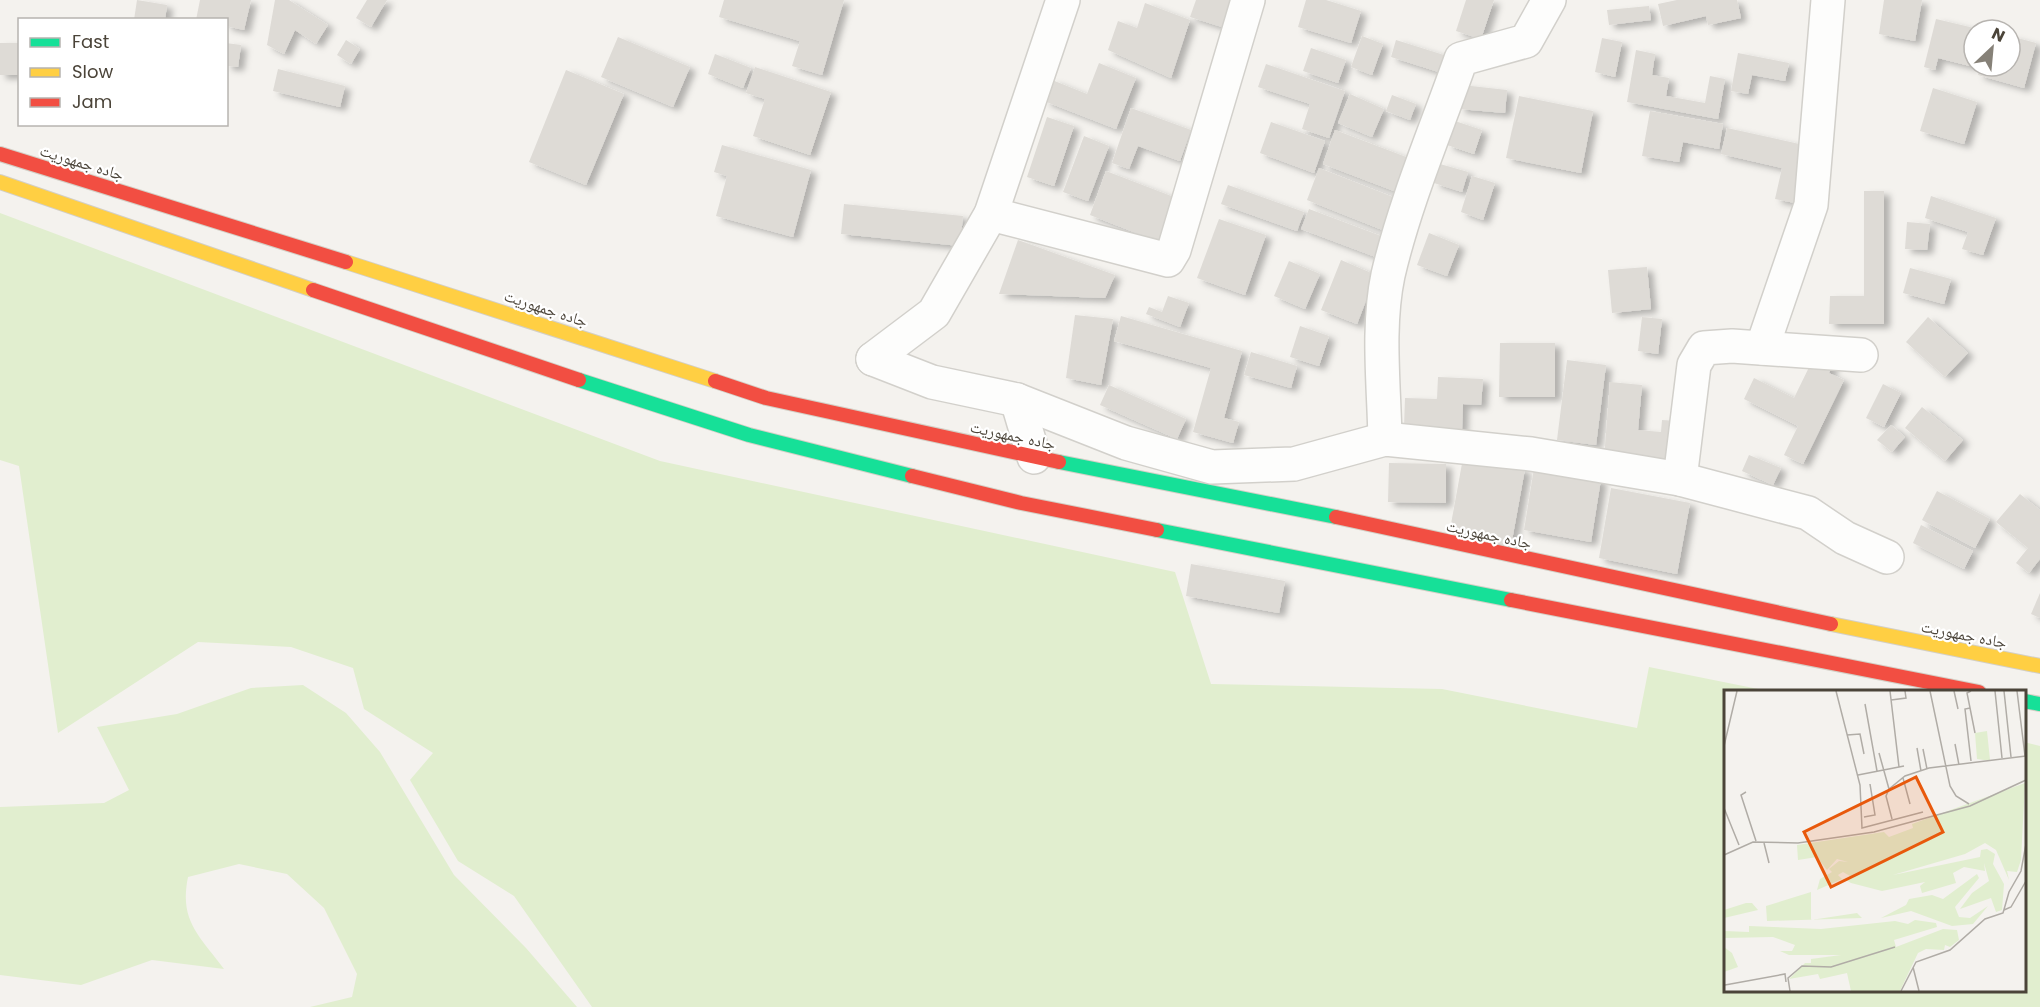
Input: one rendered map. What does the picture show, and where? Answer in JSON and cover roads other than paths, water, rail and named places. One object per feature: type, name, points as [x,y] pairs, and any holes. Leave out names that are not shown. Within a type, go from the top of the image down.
[{"type":"main road","name":"جاده جمهوریت","points":[[0,154],[503,311],[766,398],[1034,457],[1243,498],[2040,666]]},
{"type":"main road","points":[[0,182],[476,346],[749,435],[1021,503],[1969,690]]},
{"type":"main road","points":[[2025,701],[2040,704]]},
{"type":"street","points":[[1063,0],[990,214],[934,313],[873,359],[932,382],[1017,400],[1126,442],[1212,467],[1294,464],[1386,439],[1531,454],[1680,479],[1808,513],[1845,538],[1887,557]]},
{"type":"street","points":[[990,214],[1168,260],[1174,250],[1248,0]]},
{"type":"street","points":[[1386,439],[1383,327],[1388,277],[1402,229],[1461,59],[1526,41],[1549,0]]},
{"type":"street","points":[[1762,348],[1811,205],[1828,0]]},
{"type":"street","points":[[1680,479],[1694,365],[1704,348],[1732,346],[1862,355]]},
{"type":"street","points":[[1017,400],[1034,457]]}]
